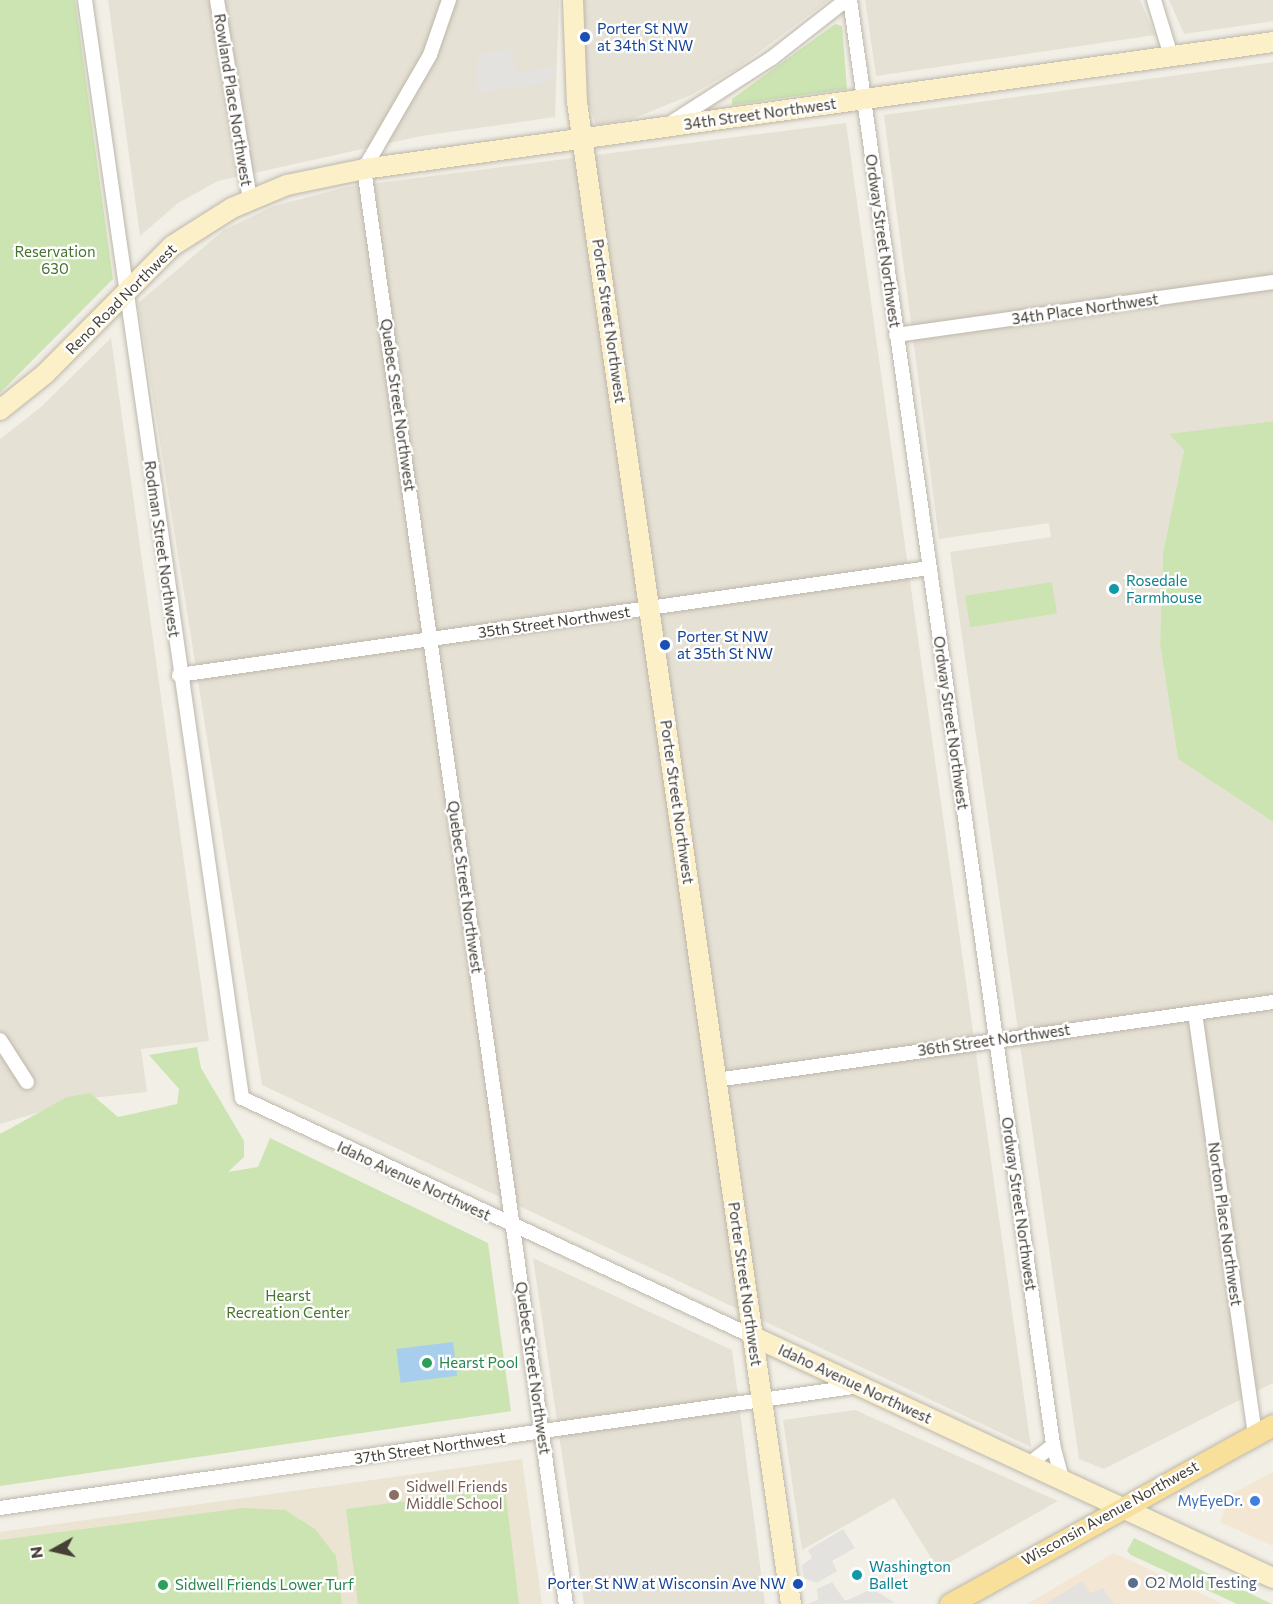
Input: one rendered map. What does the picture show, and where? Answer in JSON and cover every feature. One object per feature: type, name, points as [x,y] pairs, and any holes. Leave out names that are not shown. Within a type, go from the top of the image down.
[{"type":"main road","name":"Wisconsin Avenue Northwest","points":[[950,1604],[1119,1506],[1264,1430]]},
{"type":"street","name":"Rodman Street Northwest","points":[[85,0],[179,675],[242,1098]]},
{"type":"street","name":"Rowland Place Northwest","points":[[217,0],[250,200]]},
{"type":"street","points":[[364,169],[430,55],[450,0]]},
{"type":"street","name":"Porter Street Northwest","points":[[573,0],[583,138],[791,1604]]},
{"type":"street","points":[[666,126],[772,58],[848,0]]},
{"type":"street","name":"Ordway Street Northwest","points":[[848,0],[1053,1445],[1063,1482]]},
{"type":"street","points":[[1154,0],[1172,56]]},
{"type":"street","name":"34th Street Northwest","points":[[250,200],[302,181],[364,169],[1273,42]]},
{"type":"street","name":"Quebec Street Northwest","points":[[364,169],[566,1604]]},
{"type":"street","name":"Reno Road Northwest","points":[[0,410],[45,374],[126,290],[186,235],[250,200]]},
{"type":"street","name":"34th Place Northwest","points":[[896,335],[1273,282]]},
{"type":"street","name":"35th Street Northwest","points":[[179,675],[929,568]]},
{"type":"street","name":"36th Street Northwest","points":[[716,1080],[1273,1002]]},
{"type":"street","name":"Norton Place Northwest","points":[[1195,1013],[1264,1430]]},
{"type":"street","points":[[0,1040],[27,1082]]},
{"type":"street","name":"Idaho Avenue Northwest","points":[[242,1098],[513,1227],[1273,1578]]},
{"type":"street","name":"37th Street Northwest","points":[[0,1508],[860,1386]]},
{"type":"street","points":[[1029,1464],[1053,1445]]},
{"type":"shaded area","points":[[108,0],[559,0],[555,117],[421,136],[218,181],[178,203],[140,236]]},
{"type":"shaded area","points":[[583,0],[829,0],[736,69],[691,95],[632,119],[596,125],[588,102]]},
{"type":"shaded area","points":[[865,0],[1140,0],[1155,35],[876,76]]},
{"type":"shaded area","points":[[1169,0],[1273,0],[1273,21],[1184,34]]},
{"type":"shaded area","points":[[512,49],[516,72],[555,67],[555,76],[539,84],[478,93],[478,54]]},
{"type":"shaded area","points":[[1273,62],[1273,421],[1170,435],[1184,450],[1163,553],[1160,644],[1178,759],[1273,822],[1273,1383],[1104,1469],[1079,1459],[950,552],[1051,537],[1049,523],[939,539],[884,115]]},
{"type":"shaded area","points":[[846,123],[1031,1447],[262,1085],[138,303],[224,230],[274,206],[347,187]]},
{"type":"shaded area","points":[[111,338],[209,1041],[141,1049],[147,1092],[83,1099],[0,1124],[0,439],[41,407]]},
{"type":"shaded area","points":[[533,1258],[732,1350],[765,1604],[584,1604]]},
{"type":"shaded area","points":[[855,1410],[1058,1501],[938,1569],[894,1498],[802,1550],[783,1420]]},
{"type":"shaded area","name":"Sidwell Friends Middle School","points":[[522,1459],[542,1604],[0,1604],[0,1532]]},
{"type":"shaded area","points":[[1273,1472],[1273,1546],[1220,1522],[1232,1494]]},
{"type":"shaded area","points":[[843,1529],[855,1548],[832,1561],[837,1571],[817,1583],[804,1578],[802,1565],[812,1558],[808,1550]]},
{"type":"shaded area","points":[[1114,1553],[1223,1604],[1027,1604]]},
{"type":"shaded area","points":[[1082,1581],[1090,1593],[1103,1588],[1114,1604],[1045,1604]]},
{"type":"shaded area","points":[[832,1582],[845,1601],[872,1589],[895,1603],[808,1604],[818,1600],[817,1589]]},
{"type":"green space","name":"Reservation 630","points":[[0,0],[75,0],[113,279],[0,393]]},
{"type":"green space","points":[[835,24],[842,26],[847,89],[732,105],[732,99]]},
{"type":"green space","points":[[1273,421],[1273,822],[1178,759],[1160,644],[1163,553],[1184,450],[1169,434]]},
{"type":"green space","points":[[1052,582],[1057,614],[970,627],[965,596]]},
{"type":"green space","name":"Hearst Recreation Center","points":[[197,1047],[201,1068],[244,1141],[244,1157],[228,1172],[258,1167],[270,1138],[488,1243],[511,1411],[0,1486],[0,1134],[67,1097],[90,1093],[118,1117],[177,1104],[179,1089],[149,1055]]},
{"type":"green space","points":[[505,1488],[519,1604],[358,1604],[346,1509]]},
{"type":"green space","points":[[243,1508],[285,1510],[315,1529],[336,1556],[342,1604],[0,1604],[0,1540]]},
{"type":"green space","points":[[1134,1538],[1272,1604],[1237,1604],[1131,1555],[1127,1551]]},
{"type":"water","name":"Hearst Pool","points":[[453,1342],[457,1376],[401,1383],[396,1349]]},
{"type":"place","name":"Porter St NW at 34th St NW","points":[[585,37]]},
{"type":"place","name":"Rosedale Farmhouse","points":[[1114,589]]},
{"type":"place","name":"Porter St NW at 35th St NW","points":[[665,645]]},
{"type":"place","name":"Hearst Pool","points":[[427,1363]]},
{"type":"place","name":"Sidwell Friends Middle School","points":[[394,1495]]},
{"type":"place","name":"MyEyeDr.","points":[[1255,1501]]},
{"type":"place","name":"Washington Ballet","points":[[857,1575]]},
{"type":"place","name":"O2 Mold Testing","points":[[1133,1583]]},
{"type":"place","name":"Porter St NW at Wisconsin Ave NW","points":[[798,1584]]},
{"type":"place","name":"Sidwell Friends Lower Turf","points":[[163,1585]]}]
